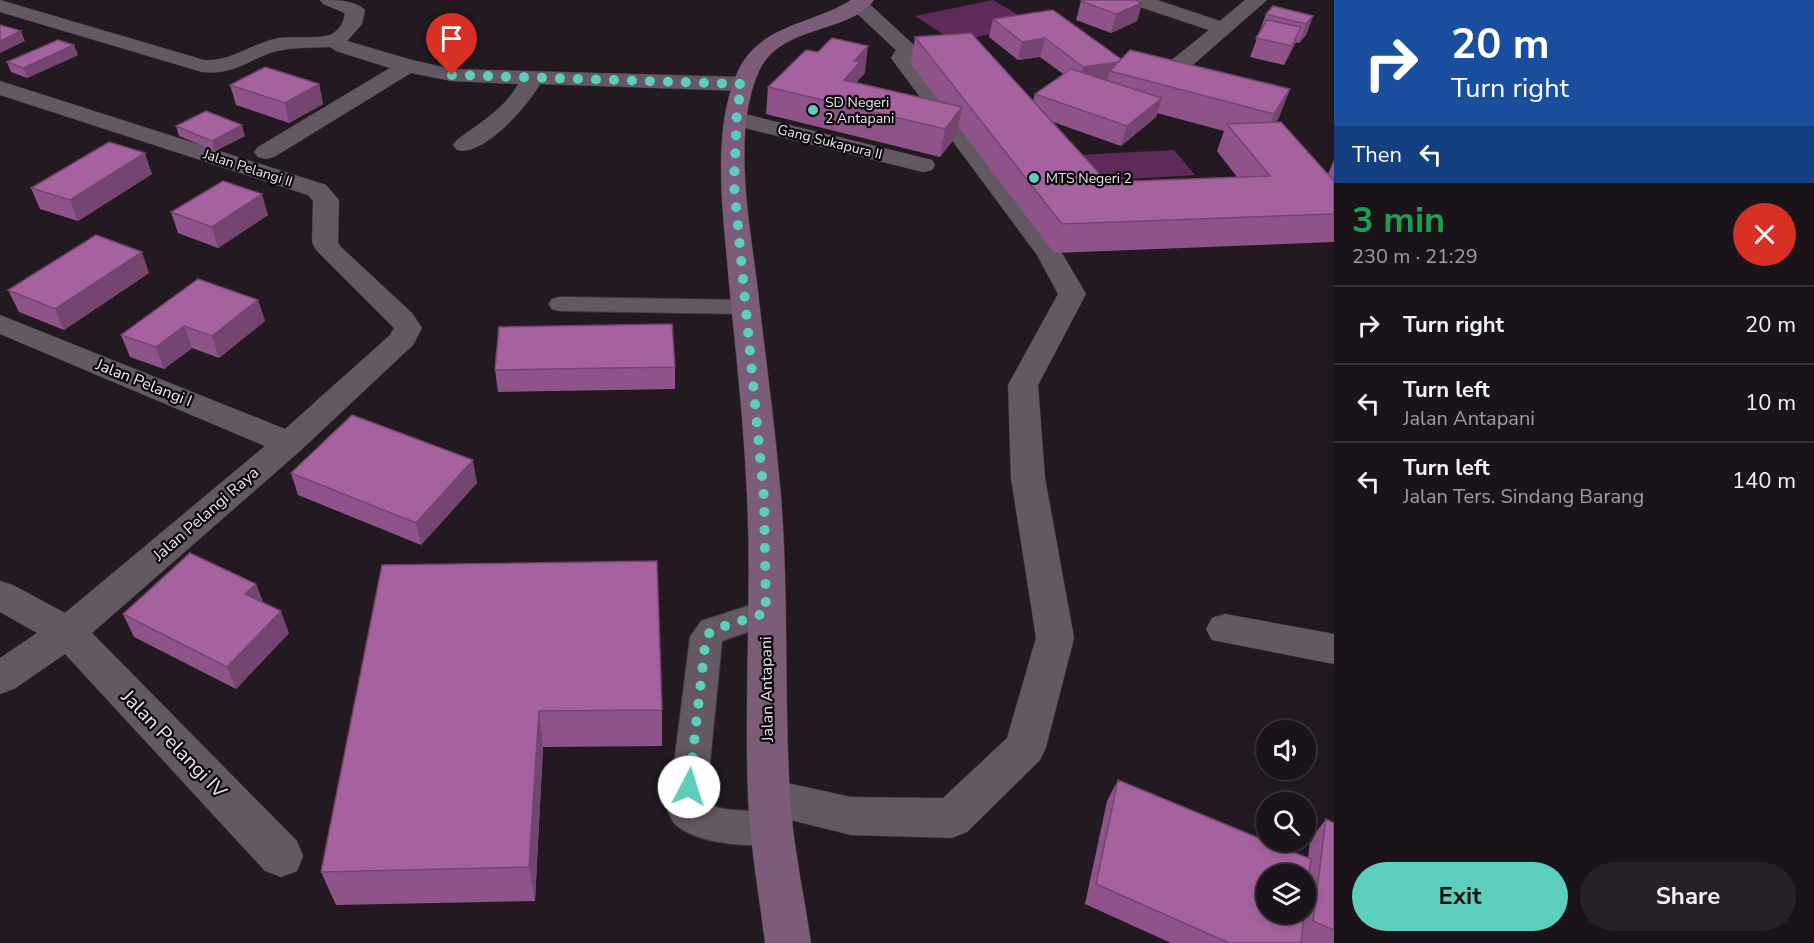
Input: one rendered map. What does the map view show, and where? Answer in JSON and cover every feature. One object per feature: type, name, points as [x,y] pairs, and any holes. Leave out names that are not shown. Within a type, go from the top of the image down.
[{"type":"street","points":[[0,6],[202,66],[216,68],[228,66],[275,45],[333,41],[349,30],[355,19],[354,10],[330,0]]},
{"type":"street","points":[[1138,0],[1223,28]]},
{"type":"street","points":[[1171,72],[1257,0]]},
{"type":"street","points":[[771,813],[952,818],[1025,747],[1055,638],[1028,478],[1023,385],[1072,294],[1050,254],[902,58],[914,53],[861,2]]},
{"type":"street","name":"Jalan Antapani","points":[[788,943],[771,813],[764,498],[734,185],[737,119],[742,84],[751,66],[774,41],[861,2]]},
{"type":"street","points":[[333,41],[343,47],[408,66],[452,75],[742,84]]},
{"type":"street","points":[[266,152],[408,66]]},
{"type":"street","points":[[465,145],[507,114],[521,99],[532,78]]},
{"type":"street","name":"Jalan Pelangi II","points":[[0,88],[317,190],[326,200],[325,242],[329,250],[406,323],[408,328],[403,339]]},
{"type":"street","name":"Gang Sukapura II","points":[[737,119],[923,165]]},
{"type":"street","name":"Jalan Pelangi I","points":[[0,324],[289,443]]},
{"type":"street","name":"Jalan Pelangi Raya","points":[[0,678],[68,633],[289,443],[403,339]]},
{"type":"street","name":"Jalan Pelangi IV","points":[[0,595],[68,633],[280,856]]},
{"type":"street","points":[[1225,629],[1334,649]]},
{"type":"lane","points":[[561,304],[746,307]]},
{"type":"lane","points":[[766,613],[712,630],[706,637],[687,811],[703,821],[737,827],[771,813]]},
{"type":"shaded area","points":[[993,0],[1034,24],[955,42],[915,16]]},
{"type":"shaded area","points":[[1174,150],[1195,175],[1096,181],[1078,155]]},
{"type":"building","points":[[1135,0],[1142,3],[1116,14],[1081,1]]},
{"type":"building","points":[[1273,6],[1313,16],[1306,24],[1266,14]]},
{"type":"building","points":[[1053,10],[1121,59],[1118,62],[1083,67],[1045,38],[1022,42],[993,19]]},
{"type":"building","points":[[1267,20],[1301,27],[1292,46],[1256,38]]},
{"type":"building","points":[[0,25],[21,31],[0,41]]},
{"type":"building","points":[[971,33],[1107,182],[1270,176],[1227,124],[1281,122],[1334,181],[1334,214],[1062,224],[915,37]]},
{"type":"building","points":[[832,38],[868,46],[854,61],[860,62],[844,80],[962,107],[945,129],[768,87],[806,50],[818,52]]},
{"type":"building","points":[[58,40],[74,45],[23,68],[7,62]]},
{"type":"building","points":[[1130,50],[1290,89],[1274,114],[1110,71]]},
{"type":"building","points":[[265,67],[319,84],[285,103],[230,85]]},
{"type":"building","points":[[1071,69],[1162,98],[1127,126],[1035,94]]},
{"type":"building","points":[[206,111],[242,125],[212,141],[176,126]]},
{"type":"building","points":[[109,142],[145,153],[70,200],[31,188]]},
{"type":"building","points":[[223,181],[262,194],[212,227],[171,212]]},
{"type":"building","points":[[96,235],[142,252],[55,309],[8,290]]},
{"type":"building","points":[[198,279],[258,300],[212,336],[184,326],[156,347],[121,335]]},
{"type":"building","points":[[672,324],[675,367],[495,370],[499,327]]},
{"type":"building","points":[[352,415],[473,460],[416,523],[291,473]]},
{"type":"building","points":[[190,553],[256,584],[245,594],[281,611],[227,667],[123,614]]},
{"type":"building","points":[[657,561],[662,710],[539,711],[529,867],[321,872],[382,565]]},
{"type":"building","points":[[1118,780],[1256,837],[1256,852],[1292,852],[1311,859],[1310,864],[1256,864],[1256,924],[1303,924],[1301,943],[1229,943],[1096,884]]},
{"type":"building","points":[[1326,819],[1334,823],[1334,930],[1316,922],[1316,897]]},
{"type":"place","name":"SD Negeri 2 Antapani","points":[[813,110]]},
{"type":"place","name":"MTS Negeri 2","points":[[1034,178]]},
{"type":"route","points":[[452,75],[742,84],[737,111],[734,185],[764,498],[766,613],[712,630],[706,637],[703,644],[689,787]]}]
